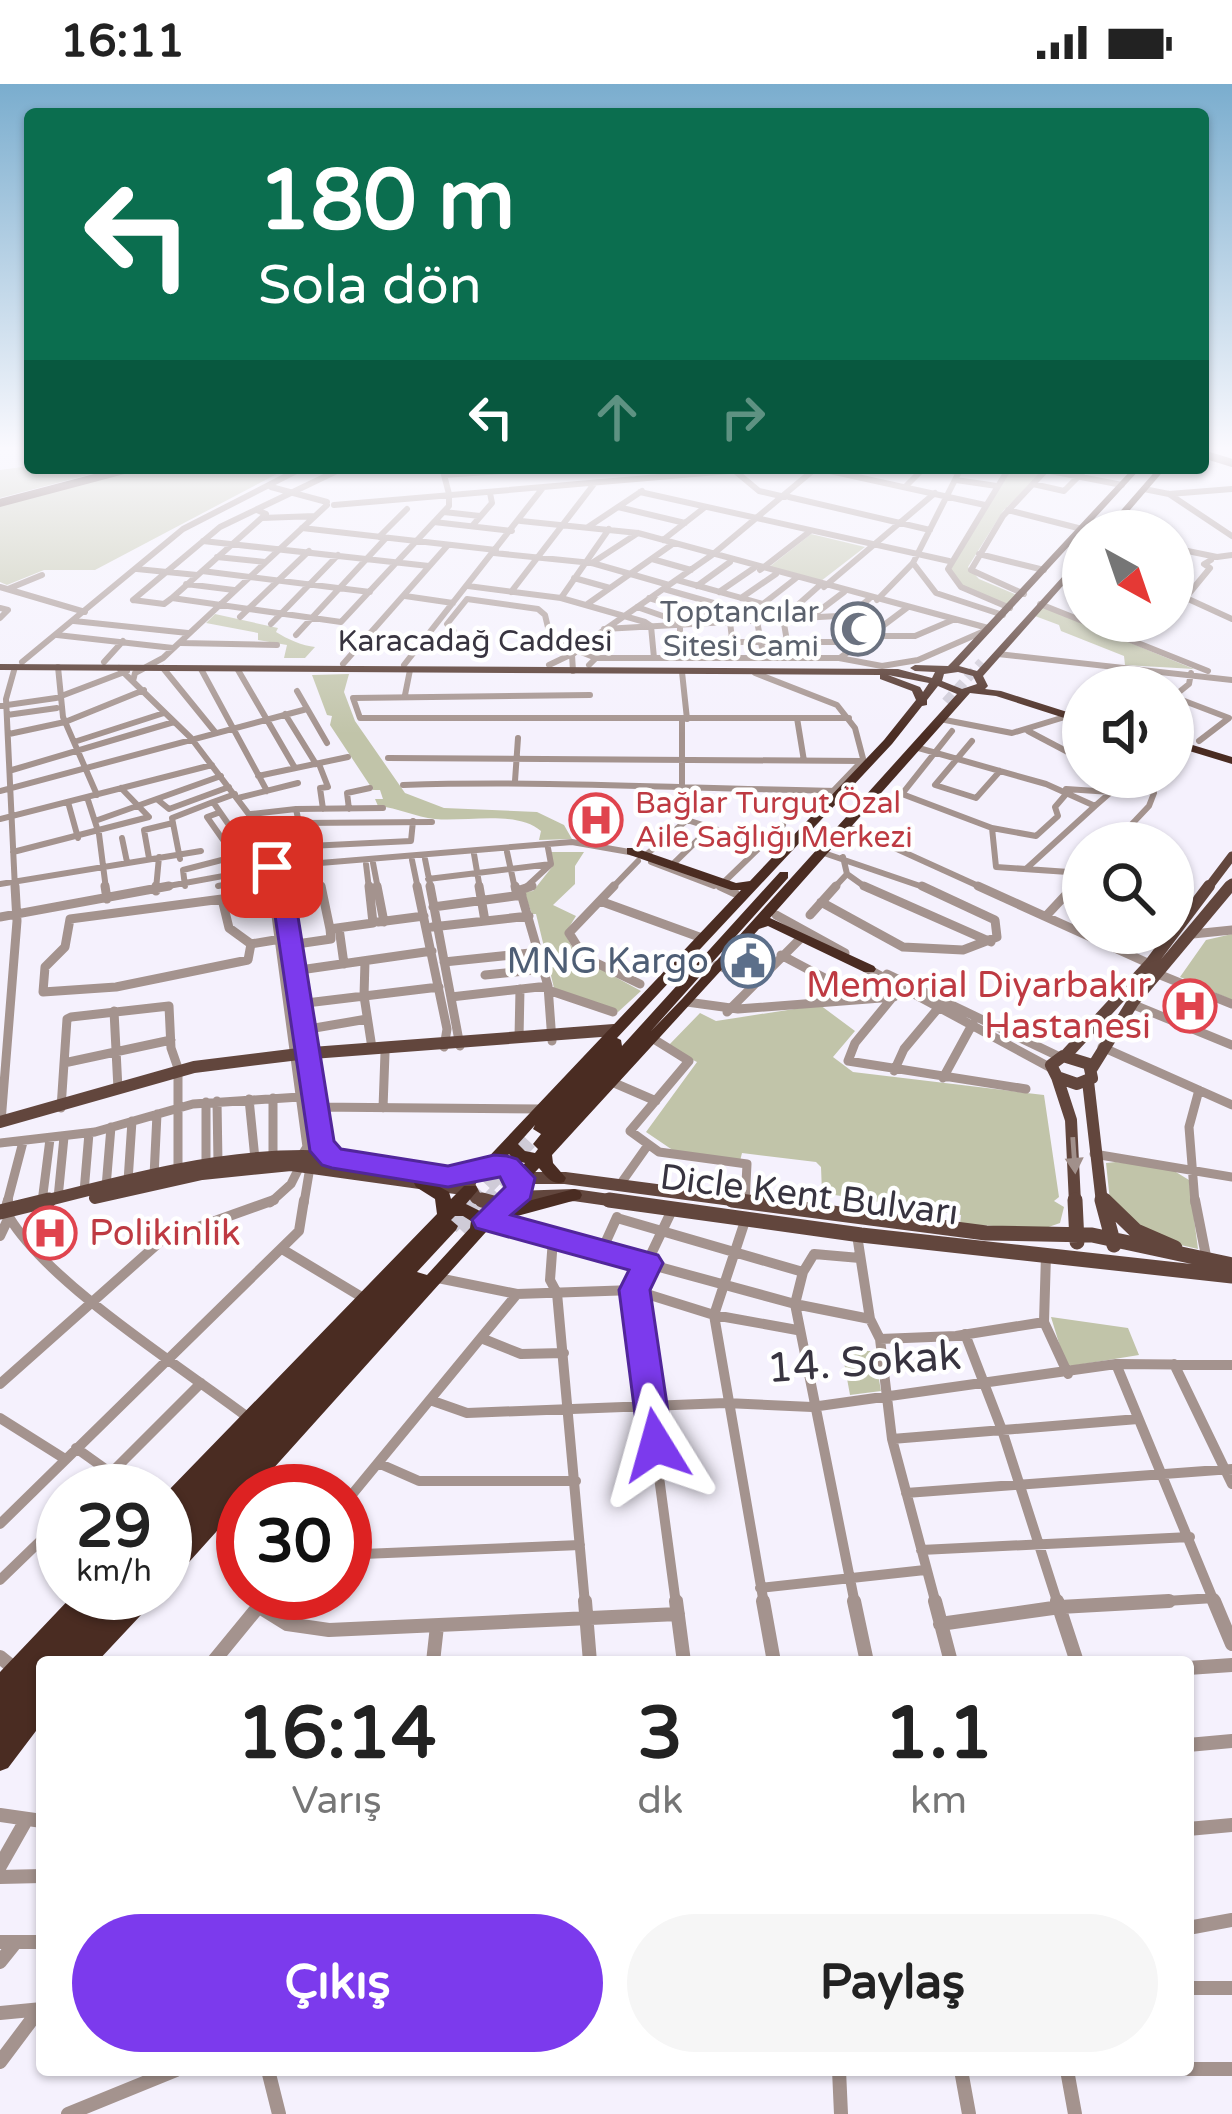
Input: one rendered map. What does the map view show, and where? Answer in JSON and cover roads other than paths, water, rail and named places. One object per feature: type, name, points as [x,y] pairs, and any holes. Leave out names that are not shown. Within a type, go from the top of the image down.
[{"type":"highway","points":[[634,1040],[768,916],[818,851],[940,719],[991,629],[1062,556]]},
{"type":"highway","points":[[483,1168],[840,791],[961,682],[1062,556]]},
{"type":"highway","points":[[509,1143],[520,1156],[536,1160],[539,1146],[634,1040],[1062,575]]},
{"type":"highway","points":[[640,1019],[864,763],[998,654],[1062,577]]},
{"type":"highway","name":"Karacadağ Caddesi","points":[[0,664],[163,658],[514,670],[581,662],[682,672],[950,669],[961,682]]},
{"type":"highway","name":"Karacadağ Caddesi","points":[[18,664],[127,673],[163,658],[201,669],[238,670],[581,662],[909,672],[961,682]]},
{"type":"highway","points":[[900,668],[951,661],[961,682]]},
{"type":"highway","points":[[1023,698],[991,697],[961,682],[950,669],[937,675],[961,682],[1023,698],[1062,710]]},
{"type":"highway","points":[[870,671],[908,684],[923,695],[961,682],[994,680],[1062,714]]},
{"type":"highway","points":[[1194,753],[1232,765]]},
{"type":"highway","points":[[839,830],[870,783]]},
{"type":"highway","points":[[636,855],[673,864],[731,890],[754,884]]},
{"type":"highway","points":[[636,855],[722,894],[727,900],[725,915]]},
{"type":"highway","points":[[768,916],[768,922],[871,969]]},
{"type":"highway","points":[[768,916],[871,969]]},
{"type":"highway","points":[[520,1178],[539,1146],[687,954]]},
{"type":"highway","points":[[539,1146],[612,1082],[716,967]]},
{"type":"highway","points":[[539,1146],[545,1166],[558,1178]]},
{"type":"highway","points":[[422,1183],[478,1217]]},
{"type":"highway","points":[[470,1190],[478,1217]]},
{"type":"highway","points":[[192,1524],[255,1434],[365,1299],[478,1217],[574,1195]]},
{"type":"highway","points":[[192,1538],[434,1277],[478,1217]]},
{"type":"highway","points":[[192,1502],[255,1434],[478,1217]]},
{"type":"highway","points":[[192,1488],[255,1434]]},
{"type":"highway","points":[[0,1688],[8,1663],[58,1620]]},
{"type":"highway","points":[[48,1656],[82,1620]]},
{"type":"highway","points":[[70,1656],[103,1620]]},
{"type":"highway","points":[[90,1656],[123,1620]]},
{"type":"highway","points":[[0,1708],[36,1669]]},
{"type":"highway","points":[[0,1733],[36,1694]]},
{"type":"highway","points":[[0,1760],[36,1713]]},
{"type":"main road","points":[[1058,1065],[1077,1084],[1090,1075],[1102,1047],[1232,856]]},
{"type":"main road","points":[[1194,933],[1232,883]]},
{"type":"main road","points":[[1058,1065],[1171,954]]},
{"type":"main road","points":[[0,1123],[178,1073],[303,1055],[614,1030]]},
{"type":"main road","points":[[453,1045],[519,1038],[602,1043]]},
{"type":"main road","points":[[1058,1065],[1083,1060],[1090,1075],[1094,1154],[1117,1260]]},
{"type":"main road","points":[[1058,1065],[1071,1120],[1084,1235],[1078,1257]]},
{"type":"main road","points":[[0,1123],[49,1117],[178,1073]]},
{"type":"main road","points":[[3,1215],[154,1175],[273,1157],[470,1190],[485,1203],[478,1217]]},
{"type":"main road","points":[[3,1215],[202,1174],[332,1158],[448,1176],[483,1168]]},
{"type":"main road","name":"Dicle Kent Bulvarı","points":[[483,1168],[507,1167],[520,1178],[558,1178],[673,1208],[745,1211],[857,1235],[1232,1276]]},
{"type":"main road","points":[[470,1190],[471,1180],[483,1168]]},
{"type":"main road","points":[[478,1217],[520,1178]]},
{"type":"main road","name":"Dicle Kent Bulvarı","points":[[478,1217],[574,1195],[621,1194],[745,1211],[986,1233],[1084,1235],[1199,1259]]},
{"type":"main road","points":[[1100,1194],[1136,1231],[1199,1259],[1232,1265]]},
{"type":"street","points":[[0,1123],[17,915],[4,681],[18,664],[165,544]]},
{"type":"street","points":[[200,544],[133,600],[164,604],[232,544],[429,566]]},
{"type":"street","points":[[163,658],[284,544]]},
{"type":"street","points":[[296,635],[377,544]]},
{"type":"street","points":[[172,598],[341,622],[414,544]]},
{"type":"street","points":[[438,544],[588,563],[670,584],[717,604]]},
{"type":"street","points":[[405,694],[407,667],[502,544]]},
{"type":"street","points":[[511,592],[549,544]]},
{"type":"street","points":[[561,598],[600,544]]},
{"type":"street","points":[[588,563],[620,544]]},
{"type":"street","points":[[586,605],[674,544],[991,629]]},
{"type":"street","points":[[581,662],[600,632],[726,544]]},
{"type":"street","points":[[719,592],[793,544]]},
{"type":"street","points":[[866,544],[915,559],[950,561]]},
{"type":"street","points":[[670,584],[697,586],[785,614],[837,616],[873,599],[915,559],[922,544]]},
{"type":"street","points":[[961,544],[950,561],[950,574],[961,587],[1006,612]]},
{"type":"street","points":[[986,544],[971,570],[1024,594]]},
{"type":"street","points":[[343,664],[448,545]]},
{"type":"street","points":[[581,662],[600,632],[757,621],[785,614],[872,545]]},
{"type":"street","points":[[240,617],[309,551]]},
{"type":"street","points":[[1194,552],[1232,555]]},
{"type":"street","points":[[979,554],[1040,578]]},
{"type":"street","points":[[271,624],[338,555]]},
{"type":"street","points":[[217,557],[265,562]]},
{"type":"street","points":[[652,559],[691,570]]},
{"type":"street","points":[[915,559],[936,593],[1006,612]]},
{"type":"street","points":[[1194,589],[1210,568],[1204,564],[1211,560]]},
{"type":"street","points":[[697,586],[730,562]]},
{"type":"street","points":[[134,569],[370,592]]},
{"type":"street","points":[[741,598],[776,574]]},
{"type":"street","points":[[0,598],[7,589],[42,575]]},
{"type":"street","points":[[574,578],[610,588]]},
{"type":"street","points":[[763,658],[757,621],[795,580]]},
{"type":"street","points":[[186,584],[234,590]]},
{"type":"street","points":[[468,586],[561,598],[651,626]]},
{"type":"street","points":[[7,589],[85,612]]},
{"type":"street","points":[[808,617],[844,592]]},
{"type":"street","points":[[681,658],[684,625],[730,595]]},
{"type":"street","points":[[404,596],[538,609],[545,615],[551,640],[581,662],[839,658],[870,671],[934,656],[991,629]]},
{"type":"street","points":[[650,598],[730,622]]},
{"type":"street","points":[[454,632],[447,624],[459,600]]},
{"type":"street","points":[[1194,600],[1232,619]]},
{"type":"street","points":[[1040,604],[1232,680]]},
{"type":"street","points":[[637,607],[684,625]]},
{"type":"street","points":[[839,658],[908,607]]},
{"type":"street","points":[[0,608],[8,610],[0,618]]},
{"type":"street","points":[[785,614],[790,658]]},
{"type":"street","points":[[837,616],[839,658]]},
{"type":"street","points":[[808,617],[817,658]]},
{"type":"street","points":[[872,636],[921,635],[955,619]]},
{"type":"street","points":[[74,621],[188,634]]},
{"type":"street","points":[[730,622],[735,658]]},
{"type":"street","points":[[705,624],[708,658]]},
{"type":"street","points":[[651,626],[654,658]]},
{"type":"street","points":[[626,628],[628,658]]},
{"type":"street","points":[[104,662],[135,629]]},
{"type":"street","points":[[57,635],[121,643],[163,658],[277,645]]},
{"type":"street","points":[[680,642],[839,642]]},
{"type":"street","points":[[998,654],[1120,666]]},
{"type":"street","points":[[163,658],[215,732]]},
{"type":"street","points":[[58,667],[56,703],[89,770],[107,898]]},
{"type":"street","points":[[201,669],[267,790]]},
{"type":"street","points":[[238,670],[295,768]]},
{"type":"street","points":[[514,670],[517,718]]},
{"type":"street","points":[[682,672],[682,788]]},
{"type":"street","points":[[4,703],[56,703],[127,673],[190,738],[251,814],[274,872],[320,1144],[332,1158]]},
{"type":"street","points":[[388,758],[864,763],[849,718],[819,696],[755,673]]},
{"type":"street","points":[[1194,673],[1219,675]]},
{"type":"street","points":[[6,737],[65,722],[144,690]]},
{"type":"street","points":[[297,691],[328,743]]},
{"type":"street","points":[[590,695],[353,698],[360,718],[849,718]]},
{"type":"street","points":[[1194,705],[1229,718],[1199,741]]},
{"type":"street","points":[[6,774],[89,770],[190,738],[308,709]]},
{"type":"street","points":[[74,742],[164,713]]},
{"type":"street","points":[[285,714],[328,787],[320,788],[323,809]]},
{"type":"street","points":[[797,718],[804,761]]},
{"type":"street","points":[[940,719],[984,729],[1028,731],[1062,718]]},
{"type":"street","points":[[6,774],[174,722]]},
{"type":"street","points":[[952,731],[902,794],[992,828],[1036,836],[1058,817],[1055,807],[1062,795]]},
{"type":"street","points":[[1028,731],[1062,749]]},
{"type":"street","points":[[514,781],[518,738]]},
{"type":"street","points":[[972,741],[934,785],[976,798],[1000,771]]},
{"type":"street","points":[[916,747],[1062,790]]},
{"type":"street","points":[[146,752],[158,778]]},
{"type":"street","points":[[258,776],[348,757]]},
{"type":"street","points":[[404,785],[514,781],[840,791],[829,762]]},
{"type":"street","points":[[0,819],[212,765]]},
{"type":"street","points":[[94,820],[221,776]]},
{"type":"street","points":[[158,800],[170,809],[298,783]]},
{"type":"street","points":[[349,809],[347,793],[370,788]]},
{"type":"street","points":[[0,844],[78,838],[148,817],[116,789]]},
{"type":"street","points":[[116,789],[132,821]]},
{"type":"street","points":[[185,886],[172,818],[234,793]]},
{"type":"street","points":[[1078,798],[1095,806]]},
{"type":"street","points":[[1027,868],[1104,798]]},
{"type":"street","points":[[1134,822],[1152,798]]},
{"type":"street","points":[[68,802],[78,838]]},
{"type":"street","points":[[213,802],[218,813],[207,817],[236,853]]},
{"type":"street","points":[[251,814],[383,808]]},
{"type":"street","points":[[296,809],[299,824],[432,822]]},
{"type":"street","points":[[640,984],[584,957],[568,933],[636,855],[687,820],[785,851]]},
{"type":"street","points":[[340,844],[344,821]]},
{"type":"street","points":[[413,821],[412,858],[424,916],[444,962],[453,1045]]},
{"type":"street","points":[[156,891],[154,857],[144,830],[173,823]]},
{"type":"street","points":[[17,915],[274,872],[572,842],[636,855],[731,890],[762,845],[783,825]]},
{"type":"street","points":[[673,864],[710,828]]},
{"type":"street","points":[[992,828],[996,867],[1062,872]]},
{"type":"street","points":[[839,830],[1046,916],[1232,1004]]},
{"type":"street","points":[[122,838],[127,862]]},
{"type":"street","points":[[183,870],[268,848],[411,841]]},
{"type":"street","points":[[0,865],[10,844]]},
{"type":"street","points":[[0,917],[274,872],[412,858],[548,848],[636,855]]},
{"type":"street","points":[[548,848],[551,864]]},
{"type":"street","points":[[0,884],[201,850]]},
{"type":"street","points":[[818,851],[882,866],[994,920],[997,937],[963,950],[903,947],[883,932],[820,902]]},
{"type":"street","points":[[506,852],[540,952],[552,1038]]},
{"type":"street","points":[[474,854],[485,921]]},
{"type":"street","points":[[843,857],[848,874],[874,893],[991,942]]},
{"type":"street","points":[[425,859],[433,908],[432,951],[453,1045]]},
{"type":"street","points":[[370,864],[378,922]]},
{"type":"street","points":[[428,879],[551,864]]},
{"type":"street","points":[[519,896],[551,864]]},
{"type":"street","points":[[317,869],[344,964]]},
{"type":"street","points":[[810,915],[848,874]]},
{"type":"street","points":[[433,908],[519,896]]},
{"type":"street","points":[[251,944],[248,960],[184,969],[163,977],[43,992],[45,967],[65,947],[70,919],[222,898],[229,928],[251,944],[331,939],[335,928]]},
{"type":"street","points":[[1046,916],[1062,898]]},
{"type":"street","points":[[600,901],[702,938]]},
{"type":"street","points":[[335,928],[424,916]]},
{"type":"street","points":[[432,927],[529,916]]},
{"type":"street","points":[[1194,934],[1232,930]]},
{"type":"street","points":[[727,1012],[802,937]]},
{"type":"street","points":[[0,943],[16,940]]},
{"type":"street","points":[[0,1524],[299,1232],[307,1147],[300,1097],[304,1030],[285,942]]},
{"type":"street","points":[[292,970],[432,951]]},
{"type":"street","points":[[444,962],[540,952]]},
{"type":"street","points":[[782,955],[854,994]]},
{"type":"street","points":[[483,958],[488,993]]},
{"type":"street","points":[[365,961],[364,996],[378,1051],[383,1108]]},
{"type":"street","points":[[716,967],[758,981]]},
{"type":"street","points":[[485,974],[544,969]]},
{"type":"street","points":[[871,969],[1058,1065]]},
{"type":"street","points":[[871,969],[947,999],[1058,1065]]},
{"type":"street","points":[[298,1004],[439,986]]},
{"type":"street","points":[[902,987],[855,1043],[848,1061],[1026,1089]]},
{"type":"street","points":[[451,997],[548,988],[613,1012]]},
{"type":"street","points":[[519,1038],[520,989]]},
{"type":"street","points":[[687,1002],[727,1012],[854,994],[894,997]]},
{"type":"street","points":[[0,1000],[12,998]]},
{"type":"street","points":[[1134,1005],[1232,1046]]},
{"type":"street","points":[[61,1108],[67,1019],[169,1006],[180,1107],[178,1171]]},
{"type":"street","points":[[894,1071],[904,1048],[940,1006]]},
{"type":"street","points":[[114,1011],[118,1089]]},
{"type":"street","points":[[304,1030],[367,1019]]},
{"type":"street","points":[[943,1078],[973,1023]]},
{"type":"street","points":[[652,1038],[689,1061],[630,1131],[659,1152],[748,1164],[745,1211],[714,1315],[773,1656]]},
{"type":"street","points":[[64,1063],[171,1040]]},
{"type":"street","points":[[1102,1047],[1232,1105]]},
{"type":"street","points":[[612,1082],[656,1101]]},
{"type":"street","points":[[1199,1090],[1189,1115],[1199,1259]]},
{"type":"street","points":[[0,1143],[89,1133],[212,1101],[300,1097]]},
{"type":"street","points":[[273,1098],[273,1157]]},
{"type":"street","points":[[249,1099],[255,1159]]},
{"type":"street","points":[[212,1101],[212,1164]]},
{"type":"street","points":[[314,1107],[541,1109]]},
{"type":"street","points":[[154,1175],[157,1114]]},
{"type":"street","points":[[128,1182],[132,1121]]},
{"type":"street","points":[[106,1187],[110,1127]]},
{"type":"street","points":[[84,1192],[89,1133]]},
{"type":"street","points":[[58,1198],[64,1137]]},
{"type":"street","points":[[42,1202],[50,1139]]},
{"type":"street","points":[[0,1236],[23,1142]]},
{"type":"street","points":[[603,1249],[621,1194],[648,1145]]},
{"type":"street","points":[[1094,1154],[1232,1177]]},
{"type":"street","points":[[0,1384],[91,1298],[171,1234],[278,1200],[304,1163]]},
{"type":"street","points":[[673,1208],[634,1290],[683,1656]]},
{"type":"street","points":[[3,1215],[23,1240],[201,1383],[255,1434],[322,1402]]},
{"type":"street","points":[[478,1217],[795,1304],[870,1318]]},
{"type":"street","points":[[616,1218],[803,1272]]},
{"type":"street","points":[[857,1235],[870,1318],[880,1339],[892,1439],[949,1656]]},
{"type":"street","points":[[553,1239],[550,1280],[557,1293],[570,1410],[589,1656]]},
{"type":"street","points":[[282,1249],[365,1299]]},
{"type":"street","points":[[860,1258],[814,1254],[803,1272],[795,1304],[812,1407],[866,1656]]},
{"type":"street","points":[[1046,1255],[1044,1322],[1067,1374]]},
{"type":"street","points":[[434,1277],[517,1294],[634,1290],[714,1315],[797,1330]]},
{"type":"street","points":[[372,1469],[517,1294]]},
{"type":"street","points":[[880,1339],[964,1334],[1044,1322]]},
{"type":"street","points":[[964,1334],[1002,1430],[1075,1656]]},
{"type":"street","points":[[481,1338],[504,1354],[521,1358],[564,1353]]},
{"type":"street","points":[[1116,1364],[1232,1644]]},
{"type":"street","name":"14. Sokak","points":[[430,1400],[467,1413],[726,1403],[812,1407],[1116,1364],[1232,1366]]},
{"type":"street","points":[[1174,1364],[1232,1484]]},
{"type":"street","points":[[121,1464],[201,1383]]},
{"type":"street","points":[[0,1418],[65,1459]]},
{"type":"street","points":[[892,1439],[1138,1419]]},
{"type":"street","points":[[76,1448],[99,1464]]},
{"type":"street","points":[[378,1462],[419,1481],[576,1481]]},
{"type":"street","points":[[906,1493],[1228,1469]]},
{"type":"street","points":[[920,1550],[1190,1537]]},
{"type":"street","points":[[372,1554],[580,1545]]},
{"type":"street","points":[[0,1580],[36,1546]]},
{"type":"street","points":[[760,1588],[925,1570]]},
{"type":"street","points":[[940,1624],[1060,1607],[1214,1598]]},
{"type":"street","points":[[281,1620],[329,1630],[678,1614]]},
{"type":"street","points":[[218,1656],[247,1620]]},
{"type":"street","points":[[434,1656],[437,1626]]},
{"type":"street","points":[[1194,1668],[1232,1665]]},
{"type":"street","points":[[1194,1744],[1232,1741]]},
{"type":"street","points":[[0,1815],[34,1821],[0,1867]]},
{"type":"street","points":[[1194,1829],[1232,1826]]},
{"type":"street","points":[[0,1877],[36,1876]]},
{"type":"street","points":[[1194,1927],[1232,1920]]},
{"type":"street","points":[[0,1962],[8,1942]]},
{"type":"street","points":[[1194,1988],[1232,1988]]},
{"type":"street","points":[[0,2013],[36,2010]]},
{"type":"street","points":[[0,2062],[36,2016]]},
{"type":"street","points":[[1194,2069],[1232,2069]]},
{"type":"street","points":[[68,2114],[148,2076]]},
{"type":"street","points":[[270,2076],[279,2114]]},
{"type":"street","points":[[838,2076],[841,2114]]},
{"type":"street","points":[[962,2076],[969,2114]]},
{"type":"street","points":[[1068,2076],[1075,2114]]},
{"type":"tunnel","points":[[946,702],[982,662]]},
{"type":"tunnel","points":[[472,1203],[532,1139]]},
{"type":"tunnel","points":[[486,1203],[520,1166]]},
{"type":"tunnel","points":[[450,1226],[475,1200]]},
{"type":"tunnel","points":[[461,1230],[489,1200]]},
{"type":"place","name":"Toptancılar Sitesi Cami","points":[[858,629]]},
{"type":"place","name":"Bağlar Turgut Özal Aile Sağlığı Merkezi","points":[[596,820]]},
{"type":"place","name":"MNG Kargo","points":[[748,961]]},
{"type":"place","name":"Memorial Diyarbakır Hastanesi","points":[[1190,1006]]},
{"type":"place","name":"Polikinlik","points":[[50,1233]]}]
